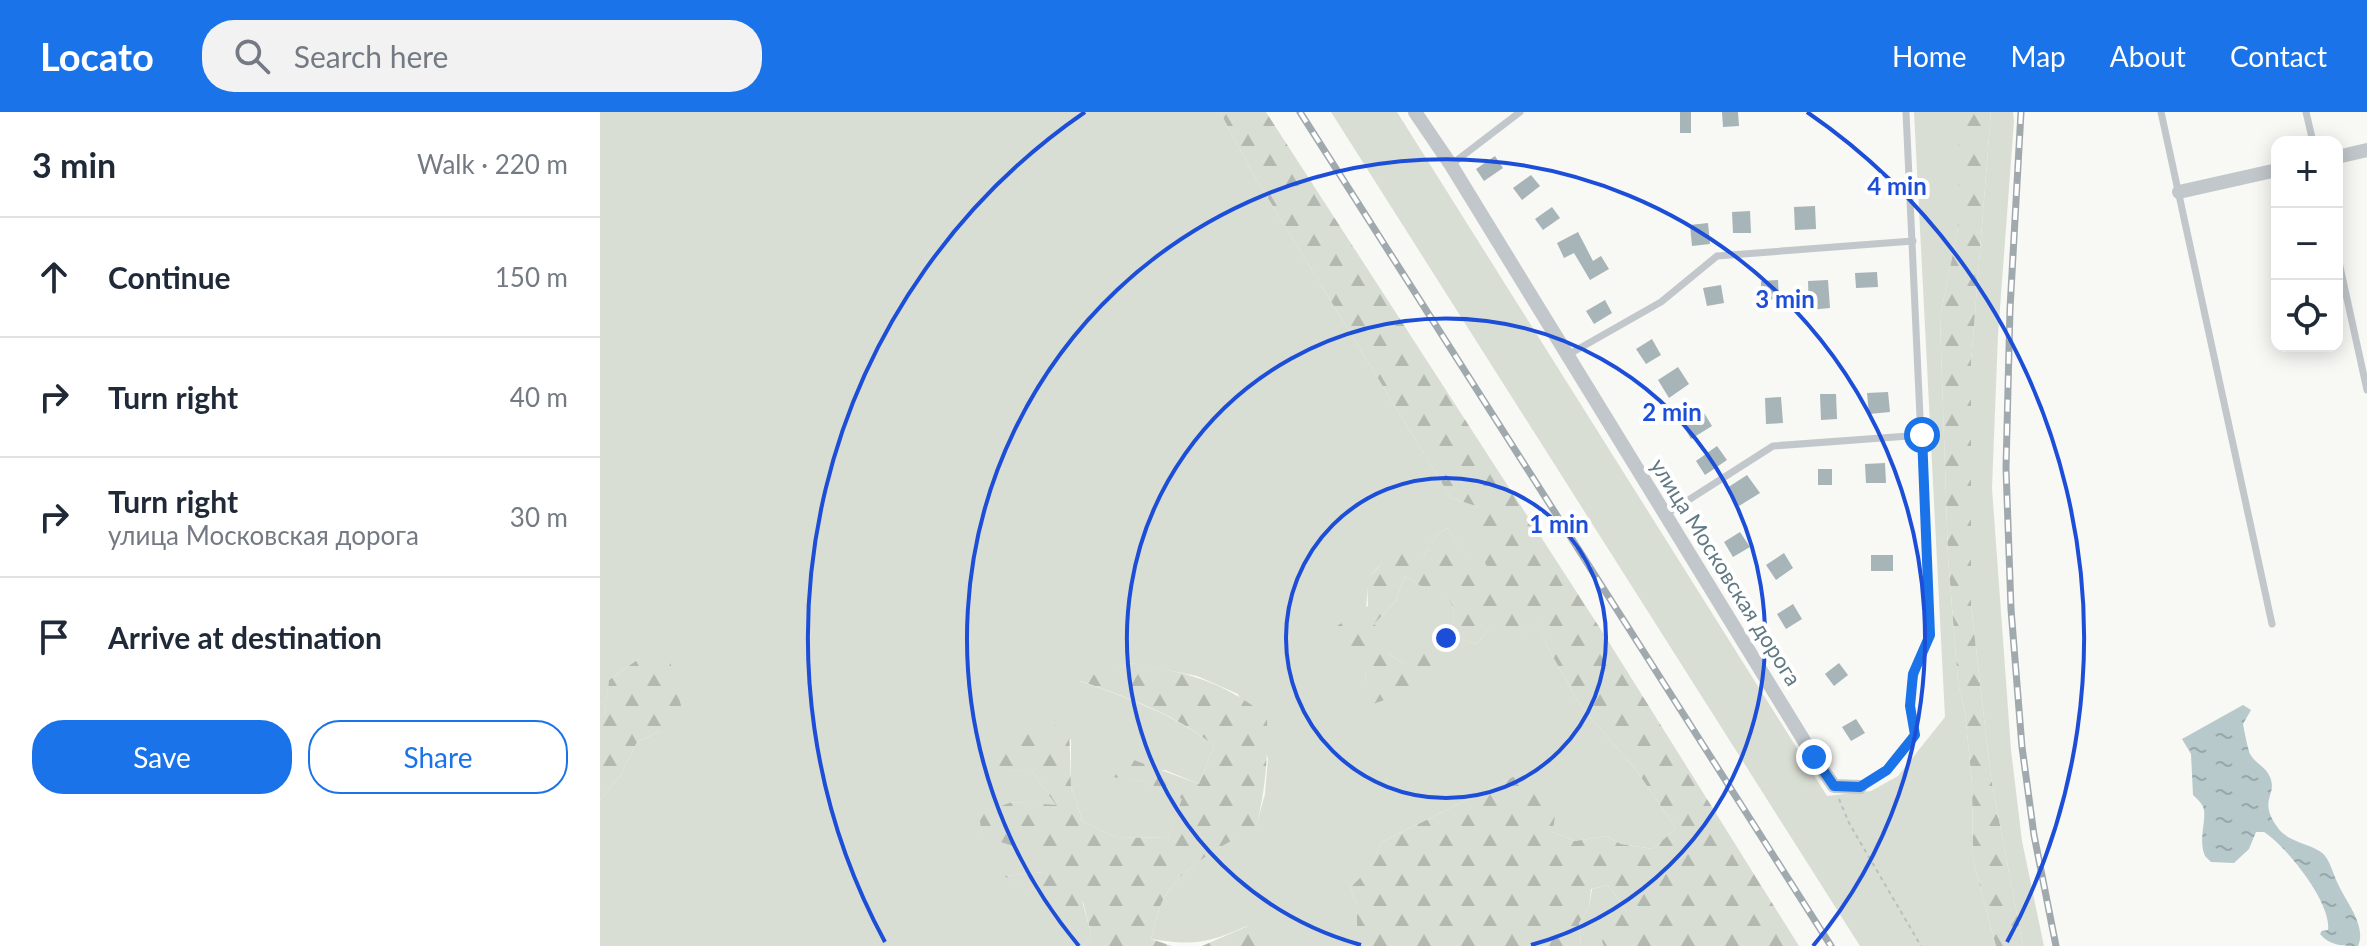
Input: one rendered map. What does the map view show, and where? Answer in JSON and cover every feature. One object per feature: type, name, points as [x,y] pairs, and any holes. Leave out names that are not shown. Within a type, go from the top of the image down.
[{"type":"street","name":"улица Московская дорога","points":[[1415,112],[1451,165],[1566,357],[1834,786]]},
{"type":"street","points":[[2343,156],[2367,150]]},
{"type":"street","points":[[2179,192],[2271,171]]},
{"type":"street","points":[[1834,786],[1860,787]]},
{"type":"lane","points":[[1451,165],[1520,112]]},
{"type":"lane","points":[[1860,787],[1887,770],[1915,735],[1910,706],[1913,674],[1930,635],[1906,112]]},
{"type":"lane","points":[[2161,112],[2272,624]]},
{"type":"lane","points":[[2306,112],[2312,136]]},
{"type":"lane","points":[[1566,357],[1661,302],[1717,256],[1913,241]]},
{"type":"lane","points":[[2343,280],[2367,390]]},
{"type":"lane","points":[[1665,515],[1773,446],[1922,435]]},
{"type":"path","points":[[1834,786],[1849,823],[1921,946]]},
{"type":"green space","points":[[600,112],[1220,112],[1252,172],[1451,498],[1479,507],[1493,578],[1472,565],[1447,528],[1438,534],[1424,555],[1409,547],[1387,559],[1370,577],[1366,610],[1366,682],[1405,664],[1389,654],[1374,624],[1395,602],[1405,576],[1425,589],[1445,589],[1454,610],[1453,636],[1476,644],[1489,629],[1526,633],[1536,619],[1548,648],[1580,705],[1636,770],[1676,828],[1653,849],[1621,844],[1606,836],[1575,841],[1553,832],[1537,788],[1523,772],[1382,842],[1367,872],[1350,888],[1357,905],[1355,946],[1255,946],[1247,926],[1200,942],[1151,939],[1162,902],[1179,878],[1203,858],[1256,826],[1265,794],[1268,758],[1238,694],[1197,676],[1131,663],[1080,681],[1167,716],[1214,746],[1199,784],[1165,770],[1094,773],[1145,782],[1183,799],[1168,837],[1118,838],[1083,822],[1071,787],[1071,739],[982,769],[1032,771],[1057,806],[1012,802],[980,814],[982,835],[1027,850],[1044,872],[1005,876],[1038,892],[1064,917],[1082,901],[1091,933],[1084,946],[600,946],[600,800],[620,776],[637,742],[661,731],[640,658],[609,680],[604,717],[600,713]]},
{"type":"green space","points":[[1220,112],[1266,112],[1605,636],[1799,946],[1604,946],[1602,942],[1609,919],[1627,912],[1608,885],[1591,889],[1589,907],[1579,923],[1581,946],[1355,946],[1357,905],[1350,888],[1367,871],[1382,842],[1523,772],[1556,805],[1553,832],[1575,841],[1606,836],[1621,844],[1653,849],[1676,828],[1636,770],[1580,705],[1536,620],[1514,642],[1489,629],[1476,644],[1452,636],[1454,610],[1445,590],[1425,589],[1405,576],[1395,602],[1374,624],[1387,637],[1389,654],[1405,664],[1431,643],[1449,660],[1414,687],[1373,704],[1366,682],[1364,658],[1344,663],[1337,626],[1368,606],[1367,580],[1388,556],[1396,537],[1424,555],[1438,534],[1447,528],[1472,564],[1492,577],[1465,521],[1479,507],[1451,498],[1252,172]]},
{"type":"green space","points":[[1331,112],[1397,112],[1827,796],[1871,791],[1898,776],[1945,717],[1914,112],[1958,112],[1958,228],[1940,318],[1948,557],[1958,682],[1965,712],[1972,783],[1973,860],[1996,946],[1860,946]]},
{"type":"green space","points":[[1958,112],[1991,112],[1971,363],[1971,605],[1991,778],[2023,946],[1996,946],[1973,860],[1972,783],[1965,712],[1958,682],[1948,557],[1940,318],[1958,228]]},
{"type":"green space","points":[[1991,112],[2013,112],[2014,121],[1998,335],[1992,488],[2011,750],[2022,841],[2044,946],[2023,946],[1991,778],[1971,605],[1971,363]]},
{"type":"green space","points":[[640,658],[670,661],[686,726],[661,731],[637,742],[620,776],[600,800],[600,713],[604,716],[609,680]]},
{"type":"green space","points":[[1132,663],[1203,680],[1233,694],[1267,716],[1267,758],[1262,799],[1256,827],[1203,858],[1170,889],[1160,906],[1151,939],[1172,946],[1084,946],[1091,933],[1083,902],[1064,918],[1038,892],[1004,876],[1043,872],[1026,850],[982,836],[979,814],[1012,802],[1056,805],[1032,771],[982,770],[1013,731],[1069,724],[1071,787],[1083,822],[1118,838],[1168,837],[1182,799],[1145,782],[1093,774],[1123,756],[1199,784],[1214,746],[1166,715],[1078,680]]},
{"type":"green space","points":[[1608,885],[1627,912],[1602,942],[1604,946],[1581,946],[1579,923],[1589,907],[1592,889]]},
{"type":"green space","points":[[1248,926],[1255,946],[1202,946]]},
{"type":"water","points":[[2243,705],[2251,710],[2243,724],[2250,754],[2272,783],[2268,804],[2272,818],[2282,833],[2316,849],[2327,858],[2358,922],[2358,946],[2332,943],[2320,934],[2328,930],[2323,905],[2295,862],[2264,832],[2256,832],[2249,849],[2234,863],[2211,862],[2205,856],[2202,842],[2204,809],[2193,795],[2191,754],[2182,739]]},
{"type":"building","points":[[1680,112],[1691,112],[1691,133],[1680,133]]},
{"type":"building","points":[[1722,112],[1738,112],[1739,126],[1723,127]]},
{"type":"building","points":[[1495,156],[1503,168],[1484,181],[1476,169]]},
{"type":"building","points":[[1531,175],[1540,186],[1522,200],[1513,188]]},
{"type":"building","points":[[1815,206],[1816,229],[1795,230],[1794,207]]},
{"type":"building","points":[[1552,207],[1560,218],[1543,230],[1535,219]]},
{"type":"building","points":[[1750,211],[1751,233],[1733,233],[1732,212]]},
{"type":"building","points":[[1708,223],[1710,244],[1692,246],[1690,225]]},
{"type":"building","points":[[1578,232],[1593,261],[1601,256],[1609,269],[1590,280],[1574,253],[1564,258],[1557,243]]},
{"type":"building","points":[[1877,272],[1878,287],[1856,288],[1855,273]]},
{"type":"building","points":[[1778,280],[1779,299],[1761,300],[1761,281]]},
{"type":"building","points":[[1828,280],[1830,308],[1809,310],[1808,281]]},
{"type":"building","points":[[1721,285],[1724,303],[1707,306],[1703,288]]},
{"type":"building","points":[[1605,300],[1612,313],[1594,324],[1586,311]]},
{"type":"building","points":[[1652,339],[1661,355],[1646,364],[1636,349]]},
{"type":"building","points":[[1678,367],[1689,384],[1669,398],[1658,380]]},
{"type":"building","points":[[1888,392],[1890,412],[1869,414],[1867,393]]},
{"type":"building","points":[[1820,394],[1836,394],[1837,419],[1821,420]]},
{"type":"building","points":[[1781,397],[1783,423],[1766,424],[1765,398]]},
{"type":"building","points":[[1703,411],[1712,426],[1691,439],[1682,424]]},
{"type":"building","points":[[1717,446],[1727,460],[1705,475],[1696,461]]},
{"type":"building","points":[[1885,463],[1886,483],[1866,483],[1865,464]]},
{"type":"building","points":[[1818,469],[1832,469],[1832,485],[1818,485]]},
{"type":"building","points":[[1747,475],[1760,493],[1739,506],[1727,488]]},
{"type":"building","points":[[1740,532],[1750,547],[1733,557],[1724,542]]},
{"type":"building","points":[[1784,553],[1793,568],[1776,580],[1766,565]]},
{"type":"building","points":[[1871,555],[1893,555],[1893,571],[1871,571]]},
{"type":"building","points":[[1793,604],[1802,619],[1786,629],[1777,614]]},
{"type":"building","points":[[1839,663],[1848,675],[1834,686],[1825,674]]},
{"type":"building","points":[[1856,719],[1865,733],[1851,741],[1842,727]]},
{"type":"railway","points":[[1300,112],[1831,946]]},
{"type":"railway","points":[[2021,112],[2010,309],[2006,468],[2011,609],[2022,747],[2034,835],[2056,946]]},
{"type":"route","points":[[1814,757],[1834,786],[1860,787],[1887,770],[1915,735],[1910,706],[1913,674],[1930,635],[1922,435]]}]
